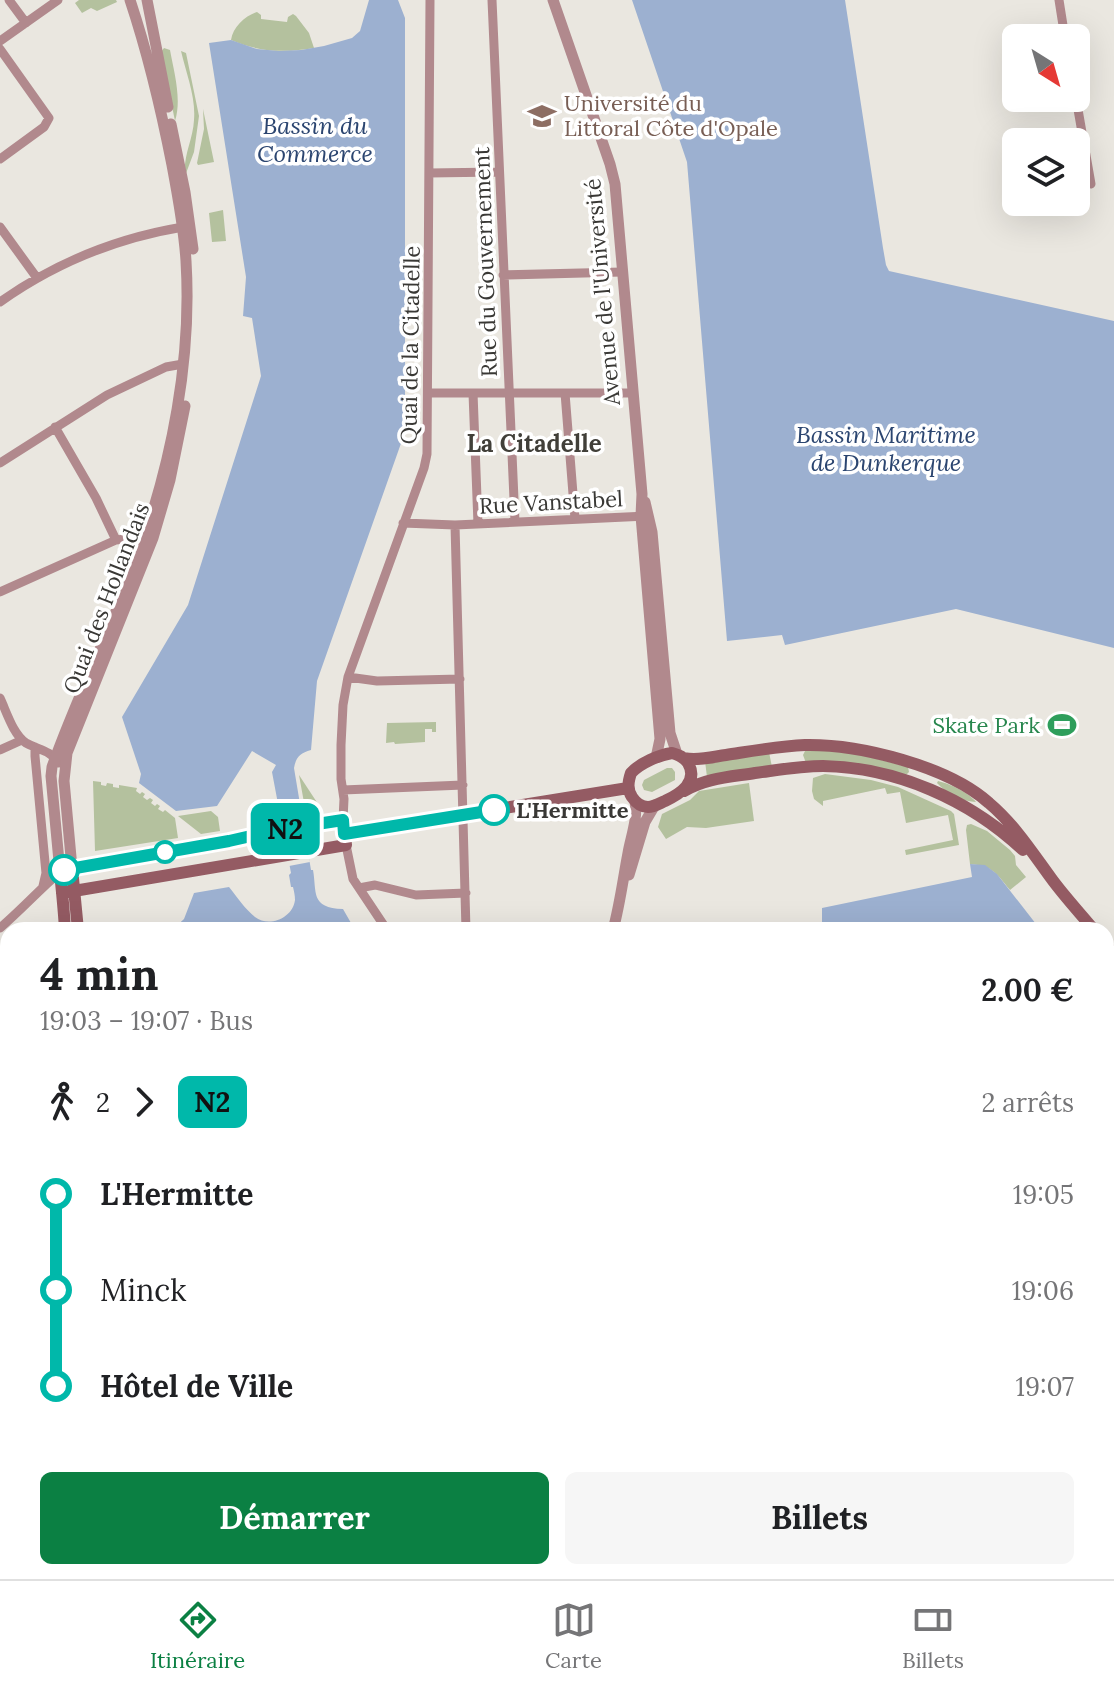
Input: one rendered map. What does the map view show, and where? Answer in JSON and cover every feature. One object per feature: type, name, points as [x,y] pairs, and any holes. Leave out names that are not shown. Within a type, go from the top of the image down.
[{"type":"main road","points":[[1052,880],[1025,842],[991,804],[972,790],[923,768],[878,754],[827,746],[789,746],[697,759],[666,754],[633,771],[628,780],[628,788],[635,801],[645,807],[706,781],[817,766],[869,771],[923,787],[986,820],[1017,844],[1087,922]]},
{"type":"main road","points":[[680,756],[690,767],[691,774],[684,791]]},
{"type":"main road","points":[[68,892],[312,851],[345,840],[464,815],[628,788]]},
{"type":"main road","points":[[76,922],[66,870],[343,820],[345,840]]},
{"type":"main road","points":[[66,922],[68,892]]},
{"type":"street","points":[[9,0],[26,23]]},
{"type":"street","points":[[0,41],[58,0]]},
{"type":"street","name":"Quai des Hollandais","points":[[130,0],[153,78],[183,227],[187,275],[186,364]]},
{"type":"street","name":"Quai des Hollandais","points":[[66,870],[65,764],[146,546],[186,364],[194,282],[191,225],[147,0]]},
{"type":"street","name":"Quai de la Citadelle","points":[[343,820],[341,745],[348,677],[426,459],[428,442],[430,0]]},
{"type":"street","name":"Rue du Gouvernement","points":[[492,0],[515,522]]},
{"type":"street","name":"Avenue de l'Université","points":[[553,0],[613,176],[642,494],[670,733],[680,756]]},
{"type":"street","points":[[1059,0],[1063,24]]},
{"type":"street","points":[[0,49],[47,113],[48,121],[0,159]]},
{"type":"street","points":[[1078,112],[1091,184]]},
{"type":"street","points":[[429,173],[499,172]]},
{"type":"street","points":[[0,227],[37,278]]},
{"type":"street","points":[[0,302],[69,261],[112,244],[183,227]]},
{"type":"street","points":[[503,275],[622,272]]},
{"type":"street","points":[[0,463],[113,392],[166,367],[186,364]]},
{"type":"street","points":[[428,393],[632,393]]},
{"type":"street","points":[[473,393],[478,524]]},
{"type":"street","points":[[565,393],[575,519]]},
{"type":"street","points":[[55,427],[92,490],[116,540]]},
{"type":"street","name":"Avenue de l'Université","points":[[645,516],[660,739],[656,758]]},
{"type":"street","name":"Rue Vanstabel","points":[[403,523],[455,525],[645,516]]},
{"type":"street","points":[[455,525],[466,922]]},
{"type":"street","points":[[0,592],[116,540],[126,539],[146,546]]},
{"type":"street","name":"Quai des Hollandais","points":[[66,870],[51,776],[55,758],[146,546]]},
{"type":"street","points":[[348,677],[377,681],[460,679]]},
{"type":"street","points":[[0,698],[22,740],[49,752],[61,768],[64,781]]},
{"type":"street","points":[[35,747],[49,746],[65,735]]},
{"type":"street","points":[[0,750],[22,740]]},
{"type":"street","points":[[35,747],[47,761],[51,776]]},
{"type":"street","points":[[35,747],[46,873],[43,886]]},
{"type":"street","points":[[343,790],[463,785]]},
{"type":"street","points":[[622,894],[636,815],[635,801]]},
{"type":"street","points":[[615,922],[646,818],[655,805]]},
{"type":"street","points":[[345,840],[352,875],[382,922]]},
{"type":"street","points":[[7,922],[43,886],[66,870]]},
{"type":"street","points":[[359,888],[375,885],[416,895],[466,893]]},
{"type":"green space","points":[[79,0],[117,2],[97,11],[91,8],[82,13],[75,3]]},
{"type":"green space","points":[[257,12],[261,19],[287,22],[293,14],[309,33],[314,48],[272,50],[231,40],[240,23]]},
{"type":"green space","points":[[164,48],[170,50],[177,86],[175,121],[161,52]]},
{"type":"green space","points":[[181,51],[186,53],[199,116],[194,152],[185,176],[194,111]]},
{"type":"green space","points":[[203,109],[214,162],[198,165],[204,129]]},
{"type":"green space","points":[[223,210],[226,241],[212,242],[209,213]]},
{"type":"green space","points":[[436,722],[436,732],[425,729],[425,742],[386,743],[387,723]]},
{"type":"green space","points":[[806,749],[847,751],[908,767],[909,772],[905,776],[806,763],[803,755]]},
{"type":"green space","points":[[769,752],[772,767],[707,777],[705,761]]},
{"type":"green space","points":[[667,768],[675,772],[675,780],[652,792],[644,790],[644,780]]},
{"type":"green space","points":[[825,774],[898,787],[951,811],[959,845],[906,855],[905,850],[953,840],[948,815],[906,823],[900,792],[887,794],[885,788],[823,801],[823,806],[814,799],[812,791],[813,778]]},
{"type":"green space","points":[[299,775],[320,807],[305,808]]},
{"type":"green space","points":[[93,781],[106,786],[107,783],[119,788],[119,785],[137,788],[140,794],[145,794],[143,797],[160,806],[158,809],[175,818],[178,838],[95,851]]},
{"type":"green space","points":[[938,781],[959,789],[976,802],[950,793]]},
{"type":"green space","points":[[749,783],[754,821],[706,828],[687,827],[666,839],[658,827],[662,814],[690,800],[699,791]]},
{"type":"green space","points":[[211,811],[218,817],[220,831],[201,834],[178,816]]},
{"type":"green space","points":[[967,825],[987,831],[1015,856],[1016,865],[1026,877],[1010,890],[993,871],[970,864],[966,830]]},
{"type":"water","name":"Bassin du Commerce","points":[[369,0],[398,0],[405,18],[405,432],[317,681],[311,750],[299,756],[294,768],[317,897],[325,906],[343,909],[350,922],[267,922],[285,916],[295,900],[272,772],[276,765],[252,751],[217,806],[176,811],[139,783],[141,774],[122,717],[188,605],[261,376],[252,318],[243,316],[246,277],[209,43],[231,40],[257,49],[301,50],[352,38],[360,31]]},
{"type":"water","name":"Bassin Maritime de Dunkerque","points":[[632,0],[845,0],[889,271],[1114,321],[1114,648],[956,609],[785,645],[782,635],[727,641],[687,162]]},
{"type":"water","points":[[970,864],[985,865],[997,874],[1034,922],[822,922],[822,908],[972,877]]},
{"type":"water","name":"Bassin du Commerce","points":[[229,887],[251,914],[267,922],[181,922],[194,893]]},
{"type":"pier","points":[[300,808],[310,862],[289,866],[279,812]]},
{"type":"bus line","name":"N2","points":[[64,870],[343,820],[344,834],[494,810]]},
{"type":"place","name":"Université du Littoral Côte d'Opale","points":[[542,116]]},
{"type":"place","name":"Skate Park","points":[[1062,725]]},
{"type":"place","name":"L'Hermitte","points":[[494,810]]},
{"type":"district","name":"La Citadelle","points":[[534,443]]}]
